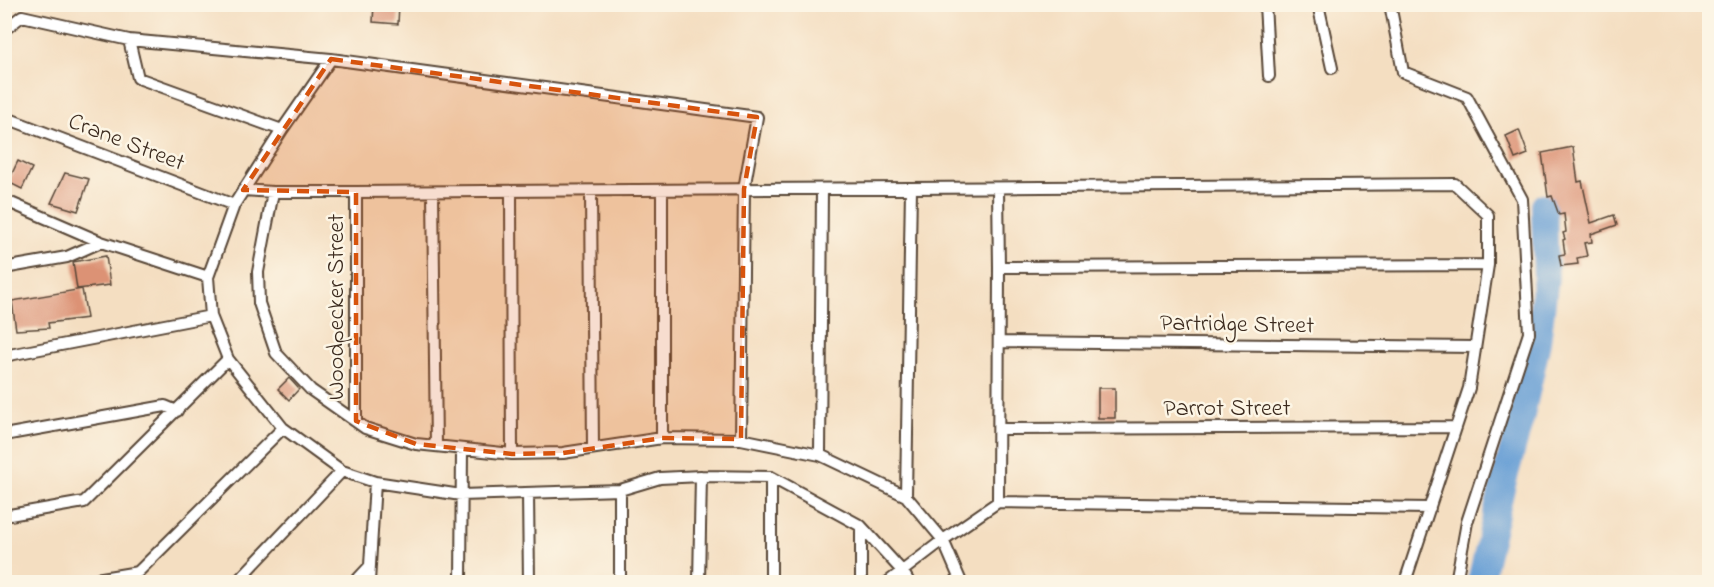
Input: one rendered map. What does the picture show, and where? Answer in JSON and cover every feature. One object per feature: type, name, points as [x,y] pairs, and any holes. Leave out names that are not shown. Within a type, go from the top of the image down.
[{"type":"street","points":[[1265,4],[1269,76]]},
{"type":"street","points":[[1318,4],[1332,68]]},
{"type":"street","points":[[1390,4],[1403,72],[1467,97],[1522,199],[1529,333],[1467,522],[1456,582]]},
{"type":"street","points":[[4,30],[22,16],[129,40],[331,59],[757,117],[744,189],[741,439]]},
{"type":"street","points":[[129,40],[138,78],[282,130]]},
{"type":"street","points":[[331,59],[234,205],[208,277],[211,316],[228,359],[283,428],[342,471],[375,483],[461,495],[620,490],[660,478],[771,477],[861,526],[903,572],[909,582]]},
{"type":"street","name":"Crane Street","points":[[4,117],[234,205]]},
{"type":"street","points":[[243,190],[434,192],[1455,184],[1488,215],[1488,266],[1468,388],[1405,582]]},
{"type":"street","points":[[998,188],[999,502]]},
{"type":"street","points":[[820,455],[822,189]]},
{"type":"street","points":[[906,496],[911,189]]},
{"type":"street","points":[[662,190],[662,438]]},
{"type":"street","points":[[512,191],[512,453]]},
{"type":"street","points":[[591,191],[593,448]]},
{"type":"street","points":[[273,192],[258,272],[259,303],[276,353],[311,390],[366,428],[416,444],[512,453],[563,453],[662,438],[741,439],[820,455],[906,496],[943,540],[961,582]]},
{"type":"street","name":"Woodpecker Street","points":[[356,192],[356,421]]},
{"type":"street","points":[[434,192],[436,446]]},
{"type":"street","points":[[4,200],[101,242],[208,277]]},
{"type":"street","points":[[4,268],[67,257],[101,242]]},
{"type":"street","points":[[999,267],[1488,266]]},
{"type":"street","points":[[4,356],[211,316]]},
{"type":"street","name":"Partridge Street","points":[[999,342],[1475,347]]},
{"type":"street","points":[[4,516],[84,502],[228,359]]},
{"type":"street","points":[[4,435],[165,406],[177,411]]},
{"type":"street","name":"Parrot Street","points":[[999,429],[1456,427]]},
{"type":"street","points":[[78,582],[138,572],[283,428]]},
{"type":"street","points":[[461,582],[462,448]]},
{"type":"street","points":[[237,582],[342,471]]},
{"type":"street","points":[[699,582],[701,476]]},
{"type":"street","points":[[771,477],[771,582]]},
{"type":"street","points":[[369,582],[375,483]]},
{"type":"street","points":[[620,490],[620,582]]},
{"type":"street","points":[[528,493],[529,582]]},
{"type":"street","points":[[888,582],[943,540],[999,502],[1430,508]]},
{"type":"street","points":[[861,526],[861,582]]},
{"type":"street","points":[[355,582],[369,567]]},
{"type":"highlighted area","points":[[331,59],[757,117],[744,189],[741,439],[662,438],[563,453],[512,454],[416,444],[356,421],[356,192],[243,190]]},
{"type":"building","points":[[374,4],[399,4],[398,24],[373,22]]},
{"type":"building","points":[[1519,130],[1528,154],[1515,159],[1506,136]]},
{"type":"building","points":[[1573,147],[1578,182],[1582,181],[1591,223],[1614,215],[1617,225],[1591,234],[1592,242],[1584,243],[1587,256],[1577,258],[1578,264],[1561,266],[1559,255],[1565,254],[1564,214],[1559,215],[1552,196],[1548,197],[1542,153]]},
{"type":"building","points":[[18,161],[32,168],[22,189],[8,182]]},
{"type":"building","points":[[65,173],[89,179],[78,211],[51,203]]},
{"type":"building","points":[[106,256],[110,285],[77,289],[73,262]]},
{"type":"building","points":[[82,289],[87,318],[48,323],[49,328],[16,330],[12,301]]},
{"type":"building","points":[[289,378],[299,389],[289,400],[278,389]]},
{"type":"building","points":[[1098,388],[1115,388],[1115,418],[1098,418]]},
{"type":"waterway","points":[[1480,582],[1538,342],[1546,277],[1544,206]]}]
